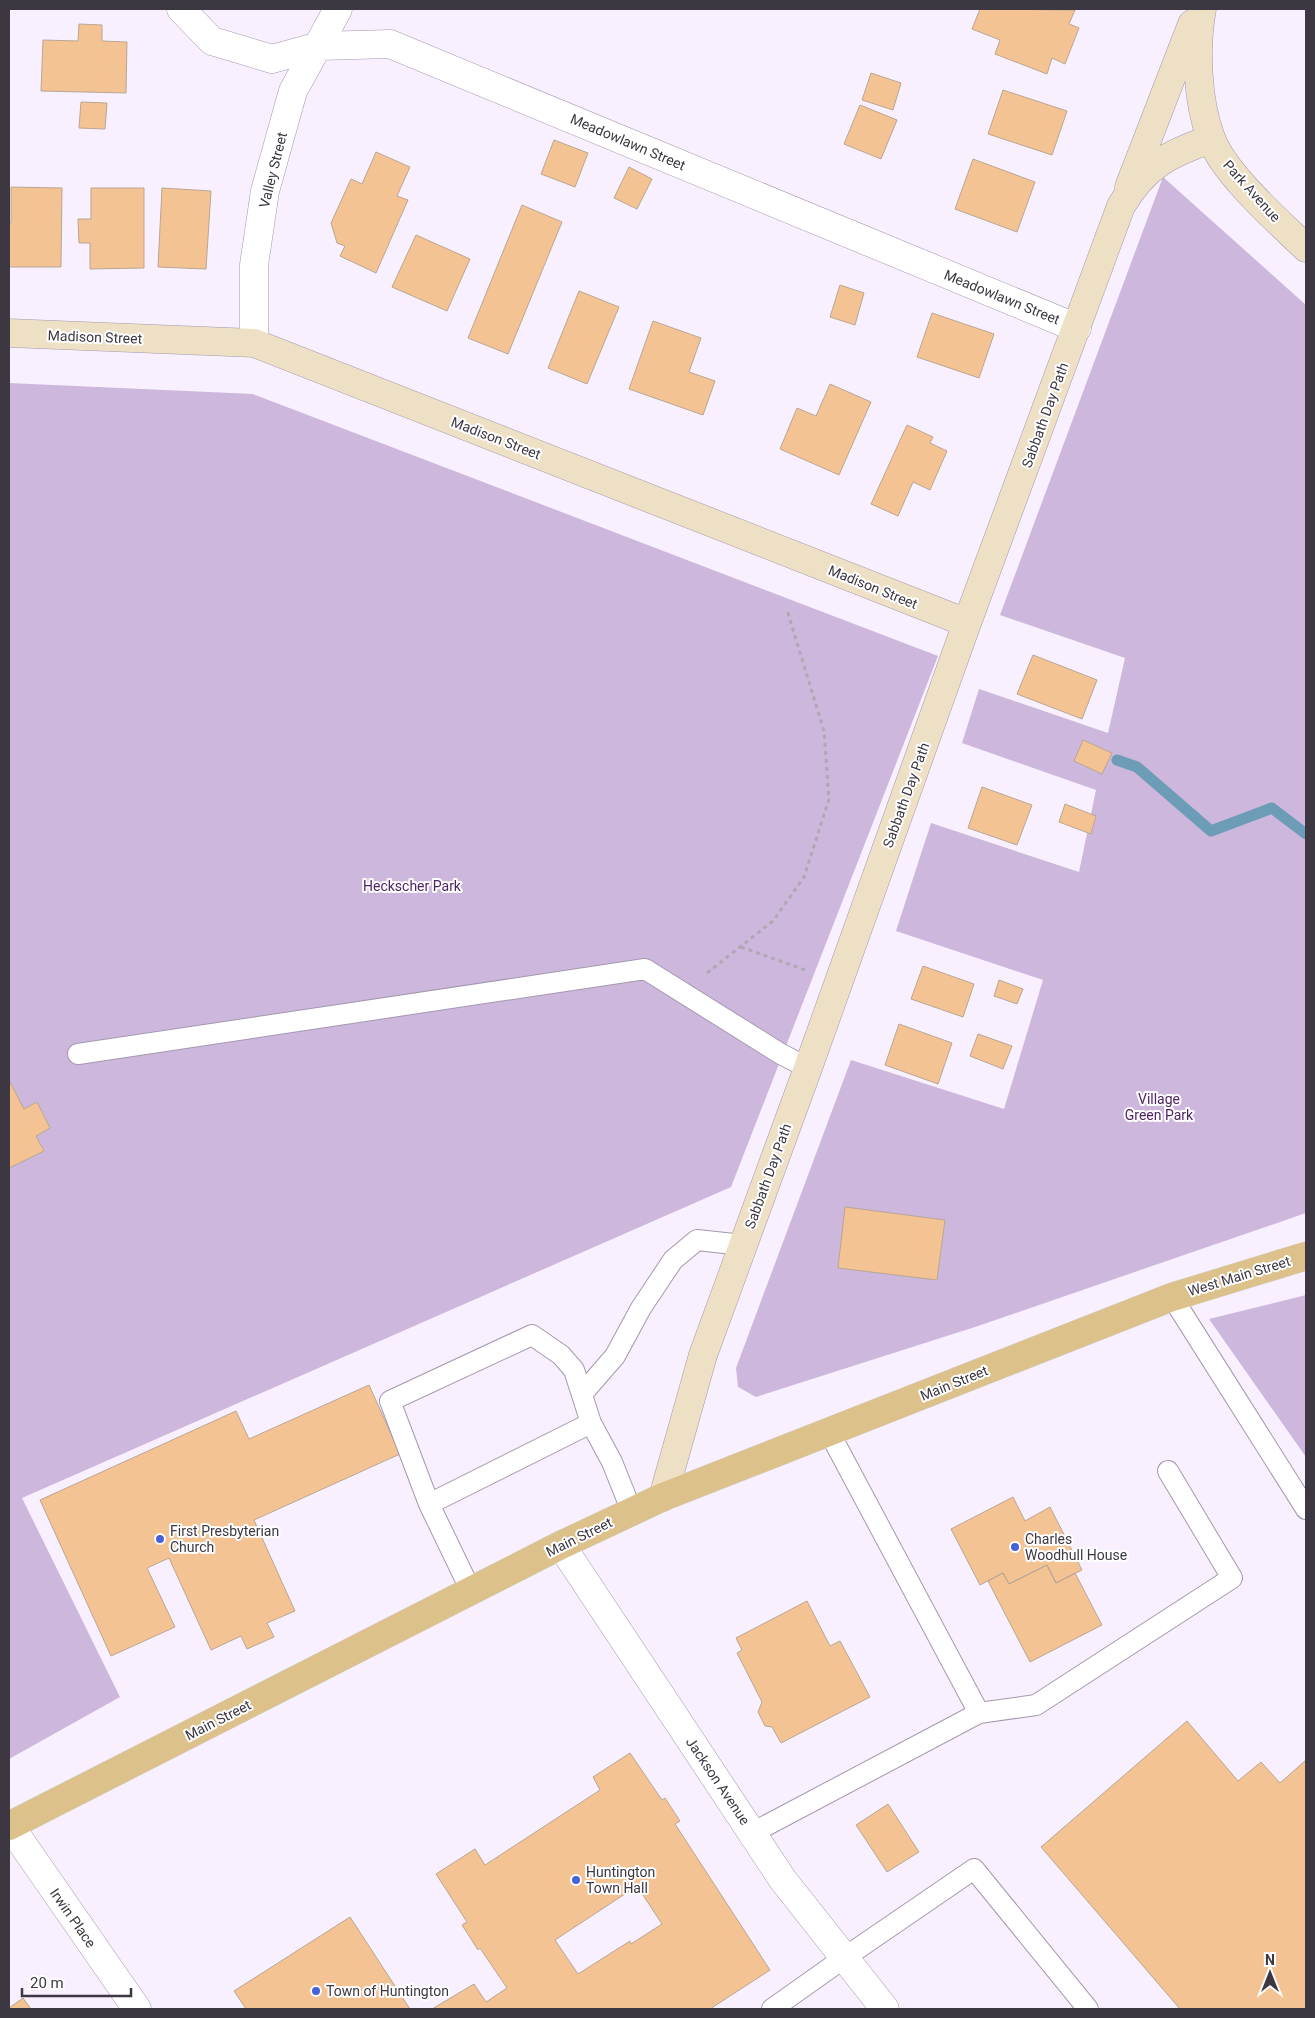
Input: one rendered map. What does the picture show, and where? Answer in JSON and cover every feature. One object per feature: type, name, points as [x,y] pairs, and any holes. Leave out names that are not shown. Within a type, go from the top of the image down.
[{"type":"main road","points":[[1121,206],[1198,9]]},
{"type":"main road","name":"Park Avenue","points":[[1202,9],[1199,28],[1198,72],[1211,139],[1241,182],[1306,248]]},
{"type":"main road","name":"Sabbath Day Path","points":[[662,1497],[703,1355],[742,1245],[1121,206],[1132,187],[1157,164],[1172,154],[1211,139]]},
{"type":"main road","name":"Madison Street","points":[[9,334],[254,343],[967,624]]},
{"type":"main road","name":"West Main Street","points":[[1172,1297],[1306,1256]]},
{"type":"main road","name":"Main Street","points":[[10,1826],[471,1591],[662,1497],[1172,1297]]},
{"type":"street","name":"Meadowlawn Street","points":[[180,9],[212,41],[272,60],[319,46],[390,44],[1077,328]]},
{"type":"street","name":"Valley Street","points":[[254,343],[254,265],[265,191],[293,91],[338,9]]},
{"type":"street","name":"Jackson Avenue","points":[[561,1546],[783,1880],[884,2009]]},
{"type":"street","name":"Irwin Place","points":[[10,1826],[137,2009]]},
{"type":"lane","points":[[78,1054],[645,969],[781,1054],[808,1068]]},
{"type":"lane","points":[[582,1394],[615,1356],[642,1308],[673,1260],[697,1240],[742,1245]]},
{"type":"lane","points":[[1172,1297],[1306,1509]]},
{"type":"lane","points":[[471,1591],[429,1504],[390,1401],[532,1334],[561,1355],[574,1370],[591,1422],[612,1462],[632,1512]]},
{"type":"lane","points":[[429,1504],[591,1422]]},
{"type":"lane","points":[[828,1432],[979,1713]]},
{"type":"lane","points":[[752,1834],[979,1713],[1036,1704],[1232,1578],[1168,1471]]},
{"type":"lane","points":[[772,2009],[974,1869],[1088,2009]]},
{"type":"path","points":[[683,992],[773,921],[804,877],[828,799],[824,731],[787,610]]},
{"type":"path","points":[[740,947],[801,969]]},
{"type":"green space","name":"Village Green Park","points":[[1163,177],[1306,305],[1306,1213],[975,1327],[756,1397],[738,1387],[736,1368],[851,1060],[1004,1109],[1043,980],[896,931],[931,823],[1079,872],[1096,790],[962,743],[979,689],[1108,733],[1125,658],[1000,615]]},
{"type":"green space","name":"Heckscher Park","points":[[9,383],[253,394],[938,656],[731,1187],[22,1498],[120,1697],[9,1759]]},
{"type":"green space","points":[[1306,1295],[1306,1457],[1209,1319]]},
{"type":"building","points":[[980,9],[1075,10],[1069,24],[1079,28],[1065,64],[1052,58],[1047,74],[995,54],[1000,40],[972,29]]},
{"type":"building","points":[[79,24],[102,25],[102,41],[127,42],[126,93],[41,91],[43,40],[78,41]]},
{"type":"building","points":[[871,73],[901,83],[893,110],[862,100]]},
{"type":"building","points":[[1003,90],[1067,111],[1052,155],[988,134]]},
{"type":"building","points":[[81,102],[107,103],[105,129],[79,128]]},
{"type":"building","points":[[860,105],[897,120],[881,159],[844,144]]},
{"type":"building","points":[[554,140],[588,153],[575,187],[541,174]]},
{"type":"building","points":[[376,152],[410,167],[397,196],[408,200],[376,273],[340,256],[345,246],[337,243],[331,223],[351,179],[362,184]]},
{"type":"building","points":[[973,159],[1035,182],[1017,232],[955,209]]},
{"type":"building","points":[[629,167],[652,179],[637,209],[614,198]]},
{"type":"building","points":[[11,187],[62,188],[61,267],[9,267]]},
{"type":"building","points":[[91,188],[144,188],[144,268],[90,269],[90,243],[79,243],[78,219],[91,219]]},
{"type":"building","points":[[162,188],[211,191],[206,269],[158,267]]},
{"type":"building","points":[[522,205],[562,222],[508,354],[468,338]]},
{"type":"building","points":[[416,235],[470,259],[447,311],[392,287]]},
{"type":"building","points":[[840,285],[864,293],[855,325],[830,317]]},
{"type":"building","points":[[579,291],[619,307],[587,384],[548,368]]},
{"type":"building","points":[[932,313],[994,334],[979,378],[917,357]]},
{"type":"building","points":[[653,321],[701,338],[689,372],[715,381],[703,415],[629,389]]},
{"type":"building","points":[[830,384],[871,402],[839,475],[780,449],[797,408],[816,416]]},
{"type":"building","points":[[907,425],[933,437],[930,443],[947,451],[930,490],[913,482],[898,516],[871,504]]},
{"type":"building","points":[[1033,655],[1097,680],[1082,719],[1017,694]]},
{"type":"building","points":[[1083,740],[1112,753],[1102,774],[1074,761]]},
{"type":"building","points":[[982,787],[1032,805],[1017,845],[968,828]]},
{"type":"building","points":[[1065,804],[1096,816],[1091,834],[1059,822]]},
{"type":"building","points":[[923,966],[974,984],[963,1017],[911,999]]},
{"type":"building","points":[[999,980],[1023,989],[1017,1004],[994,996]]},
{"type":"building","points":[[899,1024],[952,1043],[938,1084],[885,1065]]},
{"type":"building","points":[[978,1034],[1012,1046],[1003,1069],[970,1056]]},
{"type":"building","points":[[9,1080],[24,1109],[37,1102],[50,1128],[36,1136],[44,1151],[9,1168]]},
{"type":"building","points":[[845,1207],[945,1220],[937,1280],[838,1268]]},
{"type":"building","name":"First Presbyterian Church","points":[[369,1385],[400,1454],[254,1520],[295,1611],[267,1623],[274,1637],[247,1649],[241,1636],[211,1650],[169,1558],[147,1568],[175,1627],[111,1656],[40,1500],[236,1411],[249,1439]]},
{"type":"building","name":"Charles Woodhull House","points":[[1013,1497],[1025,1521],[1050,1507],[1082,1570],[1056,1583],[1047,1565],[1009,1584],[1003,1573],[980,1585],[951,1529]]},
{"type":"building","points":[[1047,1565],[1056,1583],[1075,1573],[1102,1625],[1030,1662],[988,1581],[1003,1573],[1009,1584]]},
{"type":"building","points":[[807,1601],[830,1646],[840,1641],[870,1697],[781,1743],[772,1727],[765,1726],[758,1712],[762,1702],[737,1653],[742,1650],[736,1638]]},
{"type":"building","points":[[1187,1721],[1238,1781],[1261,1762],[1280,1783],[1306,1760],[1306,2009],[1180,2009],[1041,1847]]},
{"type":"building","name":"Huntington Town Hall","points":[[630,1753],[662,1800],[665,1798],[680,1821],[675,1824],[770,1970],[710,2009],[432,2009],[474,1984],[486,2002],[507,1988],[480,1948],[478,1950],[462,1925],[467,1922],[436,1874],[475,1849],[485,1865],[600,1790],[593,1777]],"holes":[[[637,1886],[662,1924],[631,1944],[630,1941],[578,1974],[555,1940]]]},
{"type":"building","points":[[888,1804],[919,1852],[887,1872],[856,1825]]},
{"type":"building","points":[[350,1917],[410,2009],[246,2009],[234,1991]]},
{"type":"building","points":[[23,1998],[31,2009],[9,2009],[9,2008]]},
{"type":"waterway","points":[[1117,760],[1137,767],[1211,831],[1272,808],[1306,834]]},
{"type":"place","name":"First Presbyterian Church","points":[[160,1539]]},
{"type":"place","name":"Charles Woodhull House","points":[[1015,1547]]},
{"type":"place","name":"Huntington Town Hall","points":[[576,1880]]},
{"type":"place","name":"Town of Huntington","points":[[316,1991]]}]
